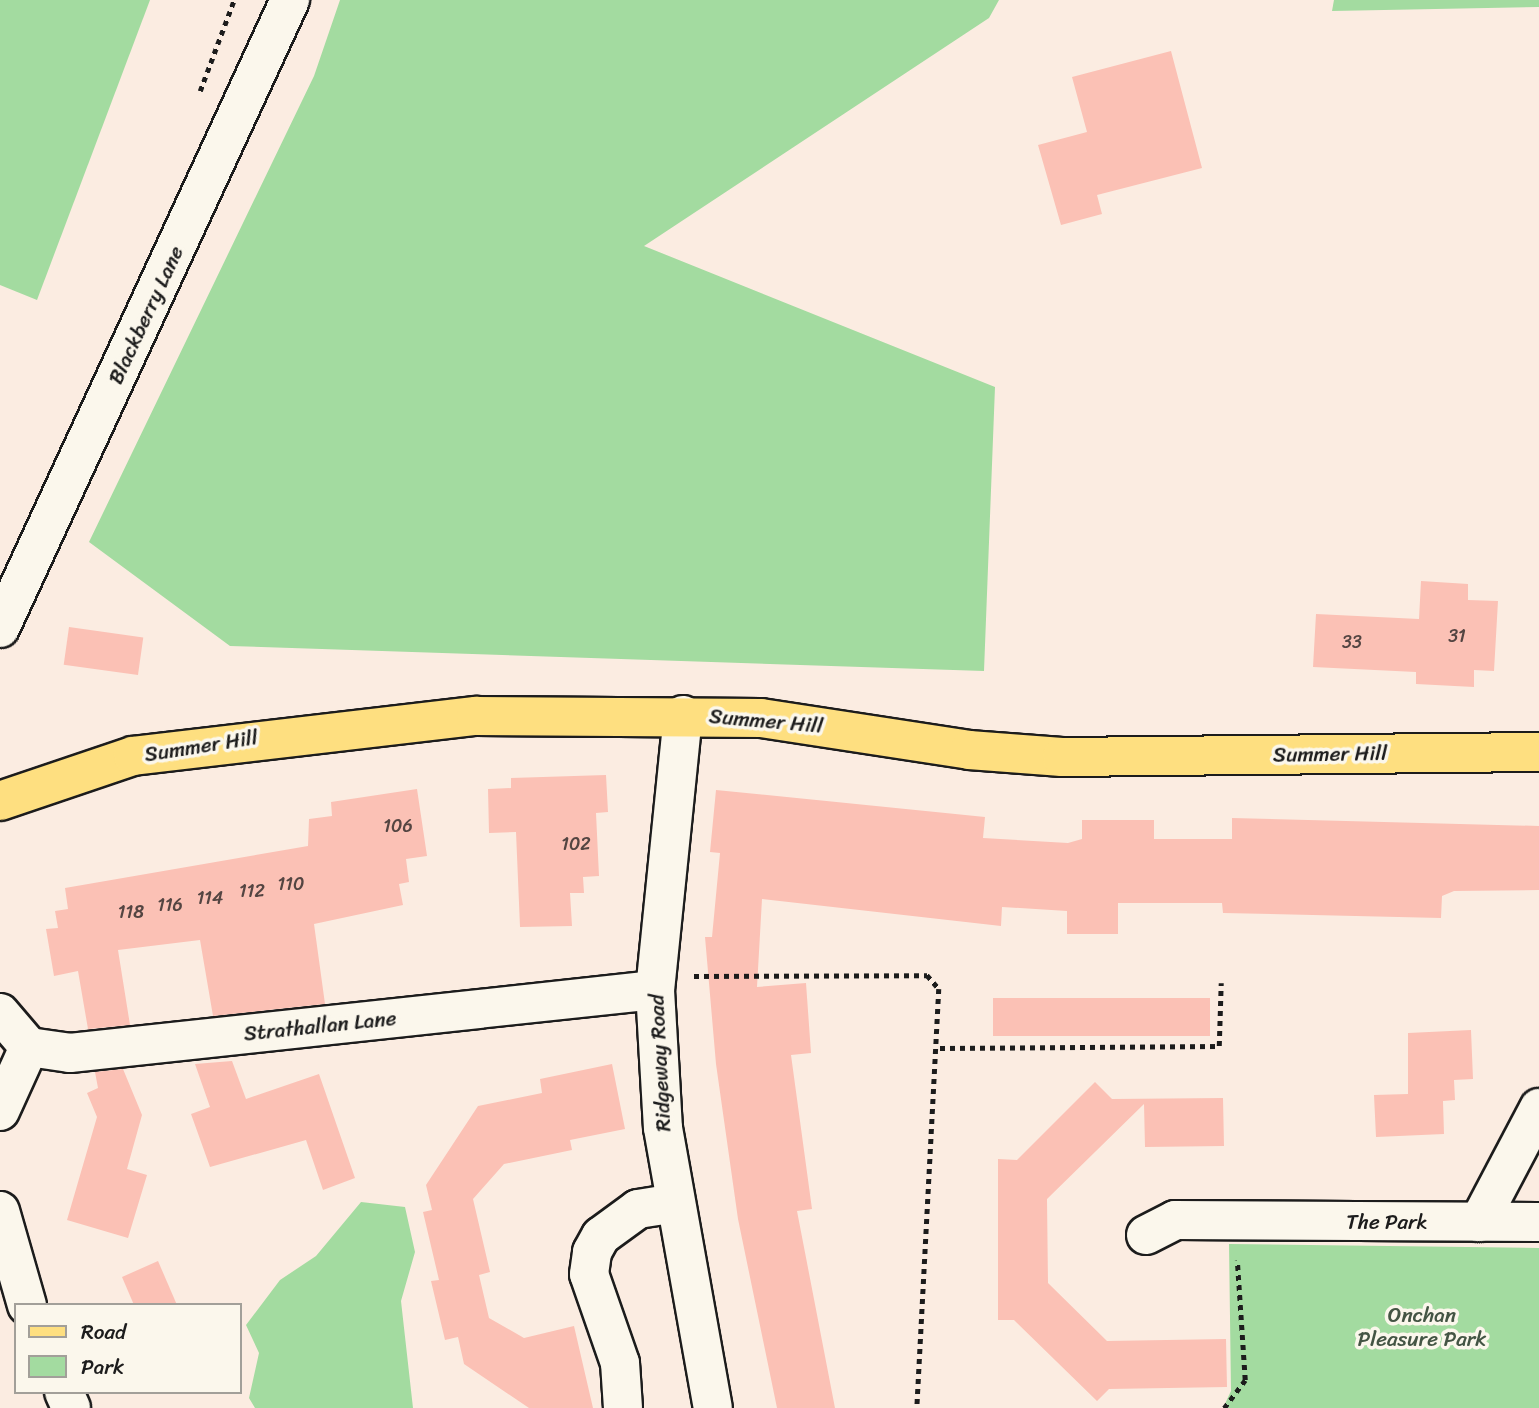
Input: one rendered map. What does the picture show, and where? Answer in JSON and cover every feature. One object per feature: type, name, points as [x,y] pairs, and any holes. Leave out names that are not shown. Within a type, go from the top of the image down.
[{"type":"main road","name":"Summer Hill","points":[[0,801],[133,756],[264,736],[476,716],[682,715],[761,718],[969,750],[1062,757],[1539,752]]},
{"type":"street","name":"Blackberry Lane","points":[[0,628],[290,0]]},
{"type":"street","name":"Ridgeway Road","points":[[682,715],[655,983],[674,1203],[713,1408]]},
{"type":"street","name":"Strathallan Lane","points":[[29,1047],[70,1054],[655,983]]},
{"type":"street","points":[[0,1013],[29,1047],[0,1111]]},
{"type":"street","points":[[1479,1222],[1539,1108]]},
{"type":"street","points":[[623,1408],[620,1363],[589,1274],[592,1252],[621,1219],[674,1203]]},
{"type":"street","points":[[0,1211],[26,1303]]},
{"type":"street","name":"The Park","points":[[1146,1235],[1175,1220],[1539,1222]]},
{"type":"path","points":[[655,983],[927,975],[939,989],[940,1048],[916,1408]]},
{"type":"path","points":[[940,1048],[1219,1046],[1221,983]]},
{"type":"path","points":[[1224,1408],[1245,1380],[1234,1221]]},
{"type":"green space","points":[[0,0],[150,0],[37,300],[0,285]]},
{"type":"green space","points":[[340,0],[999,0],[989,18],[644,246],[995,387],[984,671],[230,646],[89,542],[314,76]]},
{"type":"green space","points":[[1334,0],[1539,0],[1539,7],[1332,11]]},
{"type":"green space","points":[[361,1202],[405,1207],[415,1252],[401,1301],[413,1408],[255,1408],[249,1398],[259,1353],[246,1325],[280,1280],[316,1256]]},
{"type":"green space","name":"Onchan Pleasure Park","points":[[1229,1244],[1539,1248],[1539,1408],[1223,1408],[1231,1391]]},
{"type":"building","points":[[1171,51],[1202,168],[1097,195],[1102,214],[1061,225],[1038,145],[1087,132],[1072,77]]},
{"type":"building","points":[[1421,581],[1468,584],[1468,600],[1498,601],[1494,671],[1474,670],[1474,687],[1416,684],[1416,672],[1313,667],[1316,614],[1419,619]]},
{"type":"building","points":[[69,627],[143,637],[138,675],[64,665]]},
{"type":"building","points":[[606,775],[608,812],[596,813],[599,876],[583,877],[584,893],[570,893],[572,926],[520,927],[516,832],[489,833],[488,789],[511,788],[511,778]]},
{"type":"building","points":[[417,789],[427,856],[406,859],[409,882],[399,884],[403,905],[314,924],[325,1004],[213,1016],[200,940],[118,950],[130,1025],[88,1029],[78,971],[54,976],[46,929],[58,928],[55,911],[68,909],[65,888],[308,846],[309,819],[332,816],[331,802]]},
{"type":"building","points":[[716,790],[985,817],[983,838],[1068,843],[1082,839],[1082,820],[1154,820],[1154,839],[1232,839],[1232,818],[1539,826],[1539,890],[1454,891],[1442,896],[1441,918],[1223,913],[1222,903],[1118,903],[1118,934],[1067,934],[1067,911],[1002,907],[1001,926],[762,899],[757,987],[806,983],[811,1053],[791,1055],[812,1209],[797,1211],[835,1408],[777,1408],[738,1219],[716,1064],[705,937],[712,937],[720,853],[710,852]]},
{"type":"building","points":[[993,998],[1210,998],[1210,1036],[993,1036]]},
{"type":"building","points":[[1471,1030],[1473,1079],[1454,1080],[1455,1100],[1443,1101],[1444,1134],[1376,1137],[1374,1095],[1408,1094],[1408,1033]]},
{"type":"building","points":[[232,1061],[246,1099],[319,1074],[355,1178],[323,1190],[306,1140],[210,1167],[191,1114],[210,1107],[195,1064]]},
{"type":"building","points":[[612,1064],[625,1129],[570,1140],[572,1150],[504,1164],[473,1199],[490,1272],[479,1275],[489,1318],[524,1338],[574,1326],[593,1408],[529,1408],[464,1364],[458,1337],[445,1340],[431,1281],[439,1280],[423,1212],[432,1210],[426,1185],[478,1106],[542,1093],[540,1079]]},
{"type":"building","points":[[123,1069],[142,1115],[127,1169],[147,1175],[128,1238],[67,1220],[97,1117],[87,1093],[98,1088],[95,1072]]},
{"type":"building","points":[[1095,1082],[1112,1099],[1223,1098],[1224,1146],[1145,1147],[1144,1104],[1047,1199],[1048,1283],[1107,1341],[1226,1339],[1227,1387],[1109,1389],[1097,1401],[1014,1320],[998,1320],[998,1159],[1017,1160]]},
{"type":"building","points":[[158,1261],[176,1303],[133,1303],[122,1277]]}]
